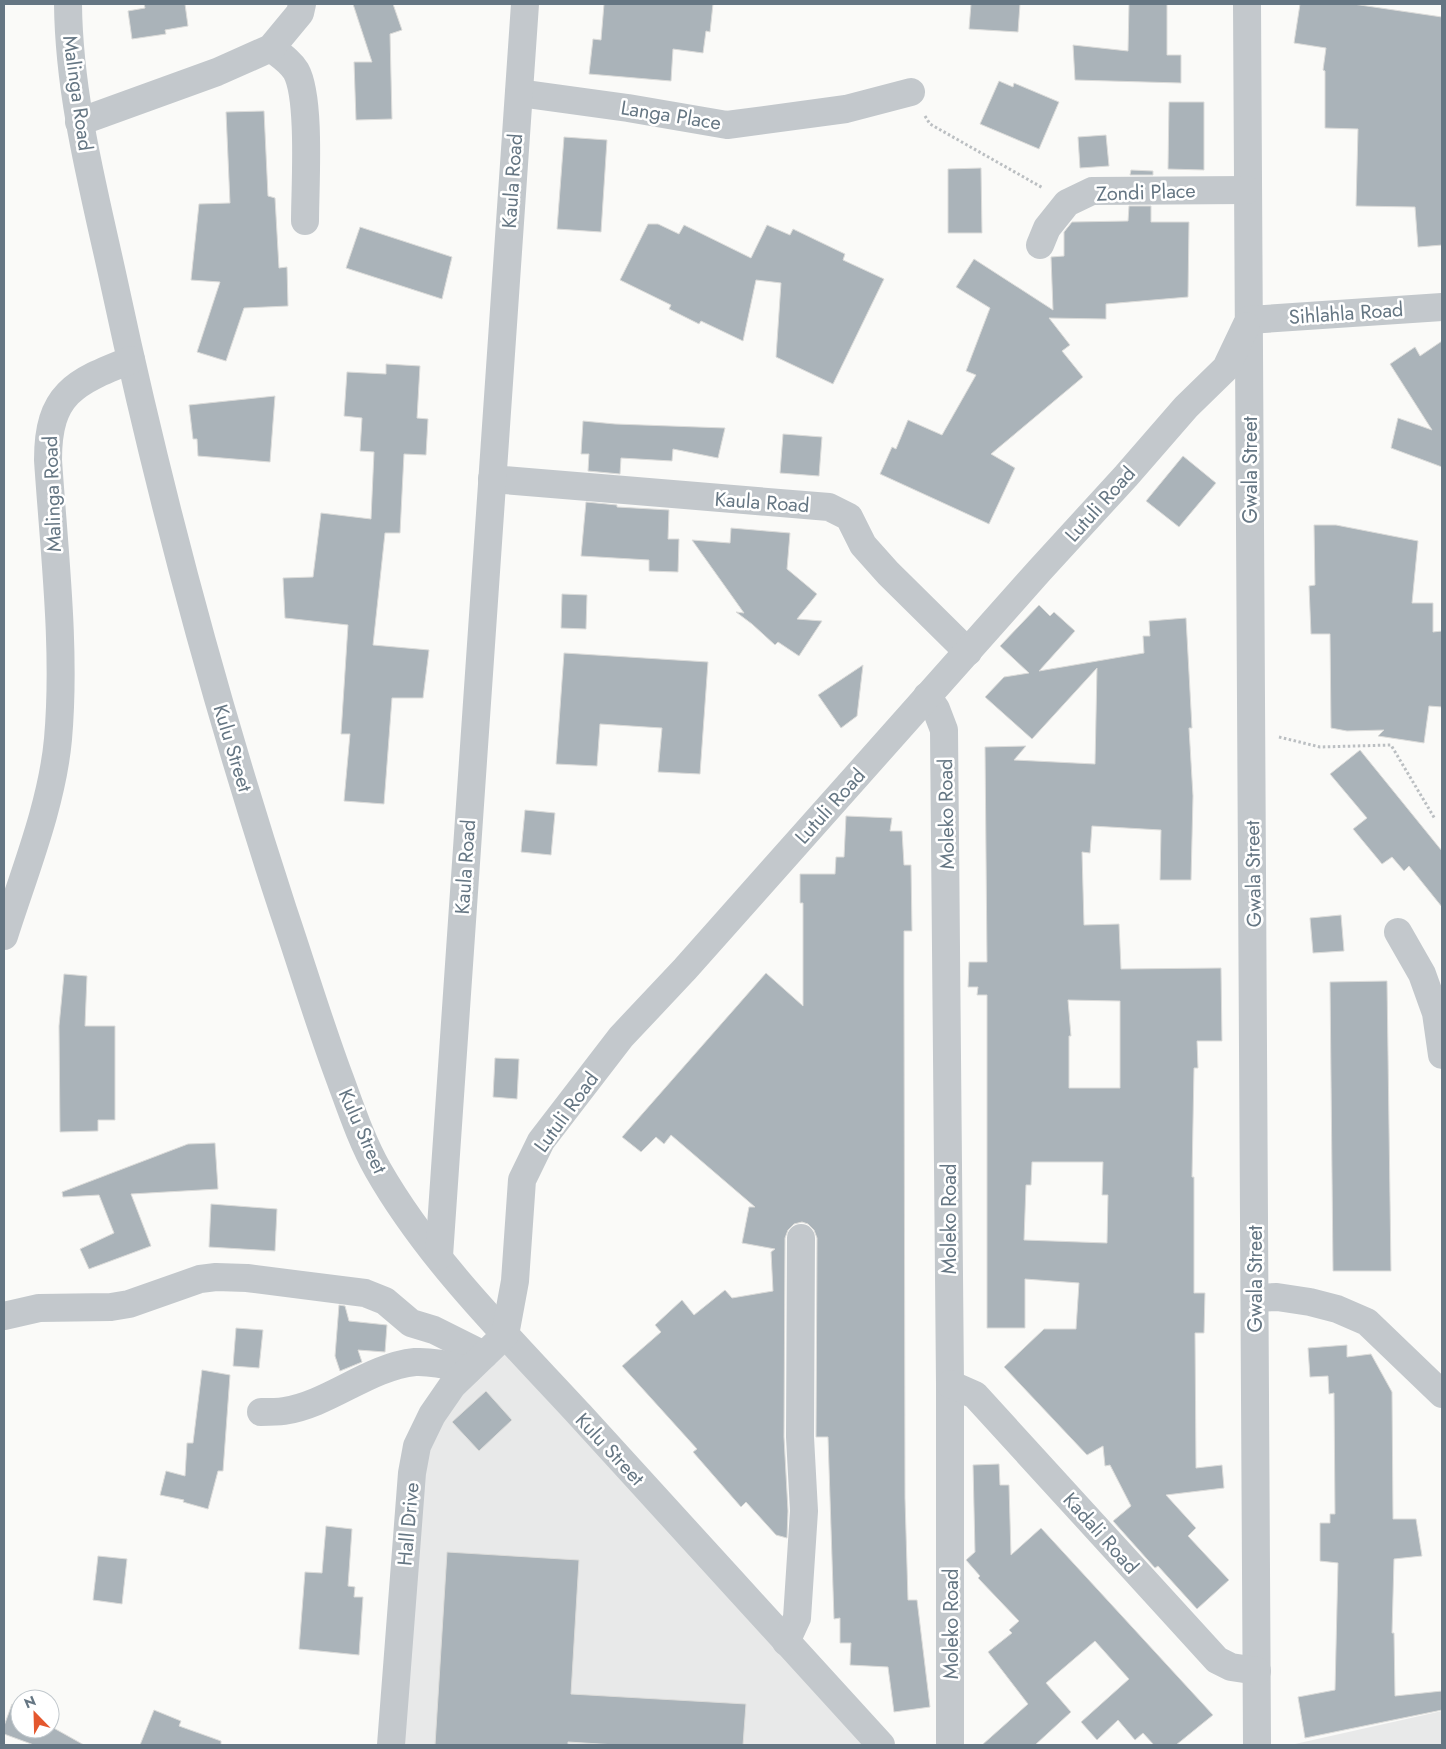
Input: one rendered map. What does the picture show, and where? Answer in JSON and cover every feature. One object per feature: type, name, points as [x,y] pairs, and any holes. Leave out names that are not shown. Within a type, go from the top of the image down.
[{"type":"street","name":"Malinga Road","points":[[4,936],[48,790],[58,740],[60,678],[48,460],[50,426],[55,410],[72,388],[86,379],[130,360],[80,122],[68,26],[68,4]]},
{"type":"street","points":[[80,122],[200,78],[271,48],[300,13],[302,4]]},
{"type":"street","name":"Kaula Road","points":[[438,1256],[525,4]]},
{"type":"street","name":"Gwala Street","points":[[1247,4],[1250,730],[1256,1298],[1257,1745]]},
{"type":"street","points":[[271,48],[285,58],[296,70],[302,84],[305,133],[305,221]]},
{"type":"street","name":"Langa Place","points":[[519,93],[628,108],[727,125],[846,109],[911,92]]},
{"type":"street","name":"Zondi Place","points":[[1040,245],[1047,228],[1067,203],[1092,191],[1247,190]]},
{"type":"street","name":"Sihlahla Road","points":[[1249,320],[1442,307]]},
{"type":"street","name":"Lutuli Road","points":[[505,1335],[515,1281],[522,1180],[541,1141],[621,1037],[685,969],[927,696],[1126,476],[1186,406],[1226,368],[1249,320]]},
{"type":"street","name":"Kulu Street","points":[[130,360],[209,668],[269,867],[352,1113],[377,1168],[438,1256],[505,1335],[881,1745]]},
{"type":"street","name":"Kaula Road","points":[[492,479],[829,507],[848,517],[863,545],[888,573],[968,652]]},
{"type":"street","name":"Moleko Road","points":[[927,696],[936,709],[944,730],[950,1384],[950,1745]]},
{"type":"street","points":[[1398,932],[1422,974],[1436,1013],[1442,1056]]},
{"type":"street","points":[[786,1642],[797,1618],[804,1511],[800,1437],[801,1238]]},
{"type":"street","points":[[4,1316],[39,1308],[111,1307],[129,1304],[200,1279],[216,1277],[247,1278],[365,1293],[385,1301],[411,1323],[434,1330],[476,1363]]},
{"type":"street","points":[[1256,1298],[1277,1297],[1337,1308],[1367,1322],[1439,1382]]},
{"type":"street","name":"Hall Drive","points":[[391,1745],[412,1473],[417,1446],[432,1415],[452,1386],[505,1335]]},
{"type":"street","points":[[261,1412],[285,1411],[311,1403],[386,1368],[415,1362],[444,1364],[476,1363]]},
{"type":"street","name":"Kadali Road","points":[[950,1384],[975,1395],[1217,1660],[1231,1667],[1257,1671]]},
{"type":"path","points":[[942,131],[1013,170],[1067,203]]},
{"type":"path","points":[[1250,730],[1320,747],[1391,745],[1435,819]]},
{"type":"shaded area","points":[[506,1335],[881,1745],[393,1745],[418,1446]]},
{"type":"shaded area","points":[[1442,1711],[1442,1745],[1288,1745],[1295,1744]]},
{"type":"building","points":[[144,4],[185,4],[188,26],[165,30],[166,34],[132,39],[128,11],[145,8]]},
{"type":"building","points":[[353,4],[393,4],[402,30],[390,34],[392,119],[356,120],[354,62],[372,62]]},
{"type":"building","points":[[604,4],[713,4],[710,32],[706,31],[703,53],[673,49],[671,81],[589,74],[593,39],[601,40]]},
{"type":"building","points":[[971,4],[1020,4],[1018,32],[969,29]]},
{"type":"building","points":[[1129,4],[1167,4],[1167,55],[1181,55],[1181,83],[1075,80],[1073,45],[1128,51]]},
{"type":"building","points":[[1300,4],[1353,4],[1442,17],[1442,245],[1418,247],[1415,207],[1356,206],[1358,129],[1325,128],[1325,71],[1323,70],[1326,48],[1294,43]]},
{"type":"building","points":[[999,81],[1013,87],[1014,83],[1059,102],[1039,149],[980,124]]},
{"type":"building","points":[[1169,102],[1204,102],[1204,170],[1168,169]]},
{"type":"building","points":[[264,111],[268,196],[275,198],[279,268],[287,267],[288,306],[244,308],[226,361],[197,352],[220,282],[191,280],[199,204],[230,203],[226,112]]},
{"type":"building","points":[[1106,135],[1109,166],[1080,168],[1078,137]]},
{"type":"building","points":[[564,137],[607,140],[601,232],[557,229]]},
{"type":"building","points":[[981,168],[982,233],[948,233],[948,169]]},
{"type":"building","points":[[1131,170],[1153,171],[1153,175],[1130,175]]},
{"type":"building","points":[[1129,206],[1151,206],[1151,222],[1189,222],[1188,297],[1106,304],[1106,319],[1049,318],[1070,345],[1062,351],[1083,377],[991,454],[1015,468],[989,524],[880,474],[892,447],[896,449],[908,420],[942,435],[976,375],[966,371],[990,308],[956,287],[974,259],[1053,310],[1051,257],[1064,256],[1064,232],[1072,222],[1128,221]]},
{"type":"building","points":[[648,224],[658,224],[679,234],[684,225],[751,258],[767,225],[790,235],[793,229],[845,254],[843,260],[884,279],[833,384],[776,357],[781,283],[756,280],[743,341],[701,321],[699,324],[669,309],[671,305],[620,280]]},
{"type":"building","points":[[360,227],[452,257],[442,299],[346,268]]},
{"type":"building","points":[[1442,341],[1442,467],[1391,448],[1398,418],[1432,430],[1390,364],[1415,347],[1420,356]]},
{"type":"building","points":[[386,364],[420,366],[417,418],[428,419],[426,455],[404,454],[400,533],[385,533],[373,645],[429,650],[423,698],[392,698],[384,804],[344,801],[350,734],[341,734],[348,625],[285,618],[283,578],[313,577],[321,513],[371,519],[374,452],[360,451],[362,418],[344,416],[347,372],[386,374]]},
{"type":"building","points":[[275,396],[270,462],[198,456],[197,439],[193,439],[189,405]]},
{"type":"building","points":[[583,421],[725,428],[718,458],[673,449],[672,461],[621,458],[620,474],[588,471],[589,454],[581,454]]},
{"type":"building","points":[[783,434],[822,437],[819,476],[780,473]]},
{"type":"building","points":[[1183,456],[1216,483],[1179,527],[1146,501]]},
{"type":"building","points":[[586,502],[617,505],[617,507],[669,510],[668,539],[679,539],[678,572],[649,571],[649,560],[581,556]]},
{"type":"building","points":[[1314,525],[1336,525],[1418,541],[1412,603],[1433,603],[1433,632],[1442,631],[1442,707],[1429,706],[1424,743],[1378,736],[1384,730],[1347,731],[1331,728],[1330,634],[1311,634],[1309,586],[1315,585]]},
{"type":"building","points":[[731,528],[790,533],[787,569],[817,594],[797,619],[822,621],[799,656],[778,642],[775,645],[736,612],[744,613],[692,540],[730,543]]},
{"type":"building","points":[[562,594],[587,595],[586,629],[561,628]]},
{"type":"building","points":[[1039,605],[1050,616],[1054,612],[1075,631],[1039,671],[1144,653],[1143,636],[1150,636],[1149,621],[1186,618],[1192,728],[1189,728],[1193,796],[1191,880],[1160,880],[1161,830],[1092,826],[1090,853],[1082,852],[1084,925],[1119,924],[1121,969],[1221,968],[1222,1041],[1197,1041],[1198,1068],[1194,1068],[1192,1177],[1194,1177],[1194,1293],[1205,1293],[1204,1333],[1195,1333],[1196,1468],[1222,1465],[1224,1488],[1166,1495],[1196,1528],[1188,1536],[1229,1580],[1197,1609],[1158,1566],[1155,1568],[1113,1521],[1131,1506],[1110,1465],[1105,1466],[1103,1446],[1087,1455],[1004,1367],[1044,1329],[1076,1329],[1079,1283],[1025,1279],[1025,1328],[987,1328],[987,995],[977,995],[978,987],[968,987],[969,962],[987,962],[985,747],[1026,746],[1014,760],[1095,764],[1097,668],[1032,739],[985,697],[1004,677],[1029,673],[1000,646]],"holes":[[[1068,1000],[1120,1001],[1120,1088],[1069,1088],[1069,1036],[1071,1036]],[[1032,1162],[1103,1162],[1102,1195],[1108,1195],[1107,1243],[1024,1240],[1026,1185],[1031,1185]]]},
{"type":"building","points":[[564,653],[708,662],[700,774],[658,772],[662,728],[600,724],[597,766],[556,764]]},
{"type":"building","points":[[863,665],[857,716],[841,728],[818,695]]},
{"type":"building","points":[[1360,750],[1442,851],[1442,907],[1409,866],[1404,871],[1392,857],[1382,864],[1353,829],[1367,818],[1330,774]]},
{"type":"building","points":[[525,810],[555,813],[551,855],[521,852]]},
{"type":"building","points":[[846,816],[892,818],[890,831],[902,831],[904,865],[911,865],[912,931],[904,931],[905,1498],[908,1600],[917,1600],[930,1707],[894,1712],[888,1667],[850,1665],[851,1643],[840,1643],[840,1618],[834,1619],[828,1437],[816,1437],[817,1238],[814,1230],[808,1224],[802,1222],[794,1224],[788,1230],[785,1238],[784,1437],[788,1511],[787,1538],[776,1535],[746,1502],[741,1507],[693,1452],[697,1449],[622,1366],[661,1332],[655,1325],[682,1300],[694,1315],[725,1290],[732,1298],[773,1291],[771,1252],[775,1249],[742,1243],[749,1207],[755,1207],[671,1135],[664,1144],[656,1137],[641,1152],[622,1137],[766,973],[803,1006],[803,903],[800,903],[800,874],[835,874],[836,857],[844,857]]},
{"type":"building","points":[[1341,915],[1344,951],[1313,953],[1310,918]]},
{"type":"building","points":[[64,974],[87,976],[85,1026],[115,1026],[115,1120],[98,1120],[98,1131],[60,1132],[59,1026]]},
{"type":"building","points":[[1387,981],[1391,1271],[1333,1271],[1330,982]]},
{"type":"building","points":[[495,1058],[519,1059],[517,1099],[493,1097]]},
{"type":"building","points":[[215,1143],[218,1189],[131,1194],[151,1246],[89,1269],[80,1249],[114,1233],[99,1195],[63,1197],[62,1192],[188,1144]]},
{"type":"building","points":[[211,1204],[277,1209],[275,1251],[209,1247]]},
{"type":"building","points":[[339,1305],[345,1306],[349,1321],[387,1325],[385,1352],[358,1350],[362,1362],[340,1371],[335,1356]]},
{"type":"building","points":[[236,1328],[263,1330],[259,1368],[233,1366]]},
{"type":"building","points":[[1347,1345],[1347,1357],[1371,1354],[1392,1392],[1393,1519],[1416,1519],[1422,1556],[1394,1559],[1392,1633],[1394,1633],[1395,1696],[1442,1691],[1442,1710],[1305,1738],[1298,1697],[1335,1690],[1338,1563],[1320,1561],[1320,1523],[1330,1523],[1330,1514],[1335,1514],[1334,1393],[1329,1394],[1328,1376],[1310,1377],[1308,1348]]},
{"type":"building","points":[[202,1370],[230,1375],[223,1471],[218,1471],[208,1509],[183,1502],[184,1500],[160,1495],[166,1471],[185,1476],[187,1443],[193,1443]]},
{"type":"building","points":[[486,1391],[512,1420],[479,1451],[452,1422]]},
{"type":"building","points":[[999,1464],[1000,1485],[1009,1485],[1011,1555],[1041,1528],[1213,1715],[1176,1745],[1154,1745],[1143,1733],[1135,1740],[1118,1720],[1097,1740],[1081,1722],[1129,1679],[1095,1641],[1046,1683],[1071,1712],[1035,1745],[982,1745],[1028,1704],[988,1652],[1012,1633],[1009,1630],[1019,1621],[978,1578],[980,1576],[966,1560],[975,1552],[973,1465]]},
{"type":"building","points":[[326,1526],[352,1529],[348,1586],[355,1587],[354,1597],[363,1597],[359,1655],[299,1649],[305,1572],[322,1573]]},
{"type":"building","points":[[447,1552],[579,1560],[571,1694],[746,1704],[743,1745],[616,1745],[568,1742],[568,1745],[435,1745]]},
{"type":"building","points":[[98,1556],[127,1559],[122,1604],[93,1600]]},
{"type":"building","points":[[10,1710],[10,1736],[4,1734],[4,1726]]},
{"type":"building","points":[[154,1710],[181,1721],[179,1726],[221,1741],[221,1745],[140,1745]]},
{"type":"building","points":[[60,1732],[84,1745],[34,1745],[18,1739],[60,1739]]}]
